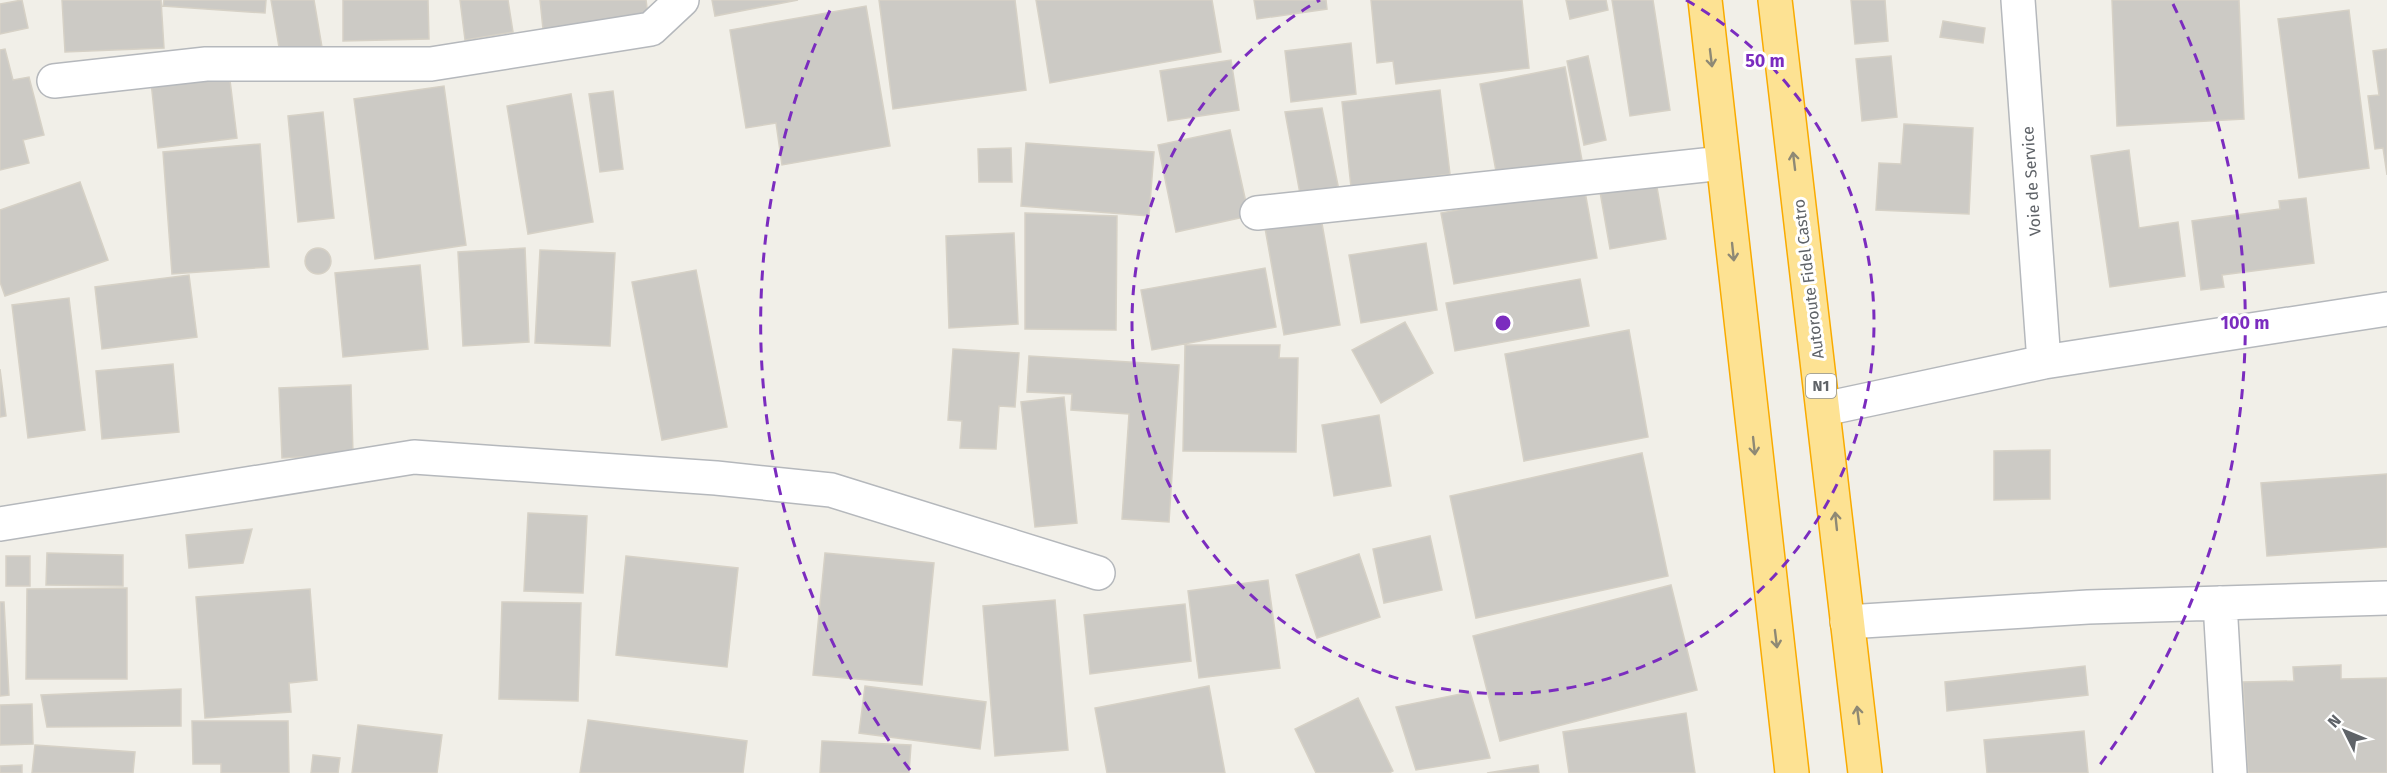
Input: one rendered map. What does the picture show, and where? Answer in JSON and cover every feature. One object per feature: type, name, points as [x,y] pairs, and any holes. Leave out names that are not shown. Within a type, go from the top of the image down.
[{"type":"highway","points":[[1705,0],[1792,773]]},
{"type":"highway","name":"Autoroute Fidel Castro","points":[[1775,0],[1865,773]]},
{"type":"street","points":[[54,81],[206,64],[431,64],[651,29],[682,0]]},
{"type":"street","name":"Voie de Service","points":[[2018,0],[2044,362]]},
{"type":"street","points":[[1257,213],[1723,163]]},
{"type":"street","points":[[1824,409],[2044,362],[2387,309]]},
{"type":"street","points":[[0,524],[414,457],[716,478],[831,490],[1098,573]]},
{"type":"street","points":[[1847,622],[2088,607],[2387,598]]},
{"type":"street","points":[[2220,603],[2230,773]]},
{"type":"building","points":[[22,0],[28,28],[0,34],[0,4]]},
{"type":"building","points":[[62,0],[161,0],[164,48],[65,52]]},
{"type":"building","points":[[164,0],[266,0],[265,13],[163,6]]},
{"type":"building","points":[[271,0],[314,0],[323,53],[281,59]]},
{"type":"building","points":[[343,0],[428,0],[429,39],[343,41]]},
{"type":"building","points":[[460,0],[508,0],[513,32],[465,40]]},
{"type":"building","points":[[540,0],[646,0],[648,15],[543,29]]},
{"type":"building","points":[[712,0],[798,0],[715,16]]},
{"type":"building","points":[[879,0],[1015,0],[1026,90],[893,109]]},
{"type":"building","points":[[1036,0],[1212,0],[1221,52],[1050,83]]},
{"type":"building","points":[[1254,0],[1326,0],[1327,9],[1257,19]]},
{"type":"building","points":[[1371,0],[1522,0],[1529,68],[1396,84],[1393,61],[1377,63]]},
{"type":"building","points":[[1566,0],[1606,0],[1608,10],[1570,19]]},
{"type":"building","points":[[1612,0],[1653,0],[1670,110],[1630,116]]},
{"type":"building","points":[[1851,0],[1885,0],[1888,41],[1855,44]]},
{"type":"building","points":[[2112,0],[2239,0],[2244,119],[2117,126]]},
{"type":"building","points":[[866,6],[890,146],[782,165],[776,123],[746,128],[730,30]]},
{"type":"building","points":[[2349,10],[2369,168],[2299,178],[2278,19]]},
{"type":"building","points":[[1943,21],[1985,28],[1983,43],[1940,37]]},
{"type":"building","points":[[1351,43],[1356,94],[1291,102],[1285,51]]},
{"type":"building","points":[[5,49],[13,80],[29,77],[44,135],[23,140],[29,163],[0,170],[0,50]]},
{"type":"building","points":[[2387,49],[2387,175],[2383,148],[2375,149],[2368,96],[2379,95],[2373,51]]},
{"type":"building","points":[[1588,56],[1606,140],[1584,145],[1567,61]]},
{"type":"building","points":[[1891,56],[1897,117],[1862,121],[1856,59]]},
{"type":"building","points":[[1231,60],[1239,110],[1168,121],[1160,71]]},
{"type":"building","points":[[1565,67],[1583,166],[1498,182],[1480,84]]},
{"type":"building","points":[[229,72],[237,138],[158,148],[151,82]]},
{"type":"building","points":[[444,86],[466,245],[375,259],[354,99]]},
{"type":"building","points":[[1440,90],[1450,174],[1351,187],[1342,102]]},
{"type":"building","points":[[613,91],[623,169],[600,172],[589,94]]},
{"type":"building","points":[[571,94],[593,222],[528,234],[507,106]]},
{"type":"building","points":[[1322,108],[1341,200],[1303,210],[1285,112]]},
{"type":"building","points":[[323,112],[334,218],[298,222],[288,116]]},
{"type":"building","points":[[1904,124],[1973,128],[1969,214],[1876,210],[1879,163],[1901,164]]},
{"type":"building","points":[[1230,130],[1249,216],[1176,232],[1158,145]]},
{"type":"building","points":[[1026,143],[1154,152],[1149,216],[1021,206]]},
{"type":"building","points":[[260,144],[269,267],[172,274],[163,152]]},
{"type":"building","points":[[1011,148],[1012,182],[979,182],[978,149]]},
{"type":"building","points":[[2129,150],[2139,228],[2178,222],[2185,276],[2110,287],[2091,156]]},
{"type":"building","points":[[1655,176],[1666,239],[1610,249],[1599,186]]},
{"type":"building","points":[[80,182],[108,260],[5,296],[0,282],[0,210]]},
{"type":"building","points":[[1584,186],[1597,258],[1454,284],[1441,213]]},
{"type":"building","points":[[2306,198],[2314,263],[2222,275],[2224,287],[2201,290],[2192,221],[2280,209],[2279,201]]},
{"type":"building","points":[[1025,213],[1117,216],[1116,330],[1025,329]]},
{"type":"building","points":[[1321,218],[1340,325],[1284,335],[1265,228]]},
{"type":"building","points":[[1014,233],[1018,324],[949,328],[946,236]]},
{"type":"building","points":[[1426,243],[1437,310],[1361,323],[1349,255]]},
{"type":"building","points":[[318,248],[327,252],[331,261],[327,270],[318,274],[309,270],[305,261],[309,252]]},
{"type":"building","points":[[525,248],[529,342],[463,346],[458,252]]},
{"type":"building","points":[[540,250],[615,253],[610,346],[535,343]]},
{"type":"building","points":[[420,265],[428,349],[343,357],[335,273]]},
{"type":"building","points":[[1265,268],[1276,327],[1152,350],[1141,290]]},
{"type":"building","points":[[696,270],[727,427],[662,440],[632,282]]},
{"type":"building","points":[[189,275],[197,337],[102,349],[95,287]]},
{"type":"building","points":[[1580,279],[1589,326],[1455,351],[1446,303]]},
{"type":"building","points":[[69,298],[85,430],[28,438],[12,305]]},
{"type":"building","points":[[1405,322],[1433,373],[1381,403],[1352,350]]},
{"type":"building","points":[[1629,330],[1648,437],[1524,461],[1505,354]]},
{"type":"building","points":[[1185,345],[1280,345],[1279,358],[1298,358],[1296,452],[1183,451]]},
{"type":"building","points":[[953,349],[1019,353],[1015,407],[999,406],[996,449],[960,448],[962,421],[948,420]]},
{"type":"building","points":[[1029,356],[1179,365],[1169,522],[1122,519],[1129,414],[1071,410],[1072,394],[1027,392]]},
{"type":"building","points":[[173,364],[179,432],[102,439],[96,371]]},
{"type":"building","points":[[0,369],[6,416],[0,417]]},
{"type":"building","points":[[351,385],[353,454],[282,458],[279,388]]},
{"type":"building","points":[[1064,397],[1077,523],[1035,527],[1021,402]]},
{"type":"building","points":[[1379,415],[1391,486],[1334,496],[1322,425]]},
{"type":"building","points":[[2050,450],[2050,499],[1994,500],[1994,451]]},
{"type":"building","points":[[1642,453],[1668,576],[1476,618],[1450,496]]},
{"type":"building","points":[[2387,474],[2387,547],[2267,556],[2261,483]]},
{"type":"building","points":[[528,513],[587,516],[583,593],[524,591]]},
{"type":"building","points":[[252,529],[243,563],[189,568],[186,535]]},
{"type":"building","points":[[1430,536],[1442,590],[1384,603],[1373,549]]},
{"type":"building","points":[[47,553],[123,555],[123,586],[46,585]]},
{"type":"building","points":[[825,553],[934,563],[922,685],[813,675]]},
{"type":"building","points":[[1359,554],[1380,617],[1317,638],[1296,575]]},
{"type":"building","points":[[6,556],[30,556],[30,586],[6,586]]},
{"type":"building","points":[[626,556],[738,568],[727,667],[616,655]]},
{"type":"building","points":[[1268,580],[1280,668],[1199,678],[1188,591]]},
{"type":"building","points":[[1671,585],[1697,690],[1500,741],[1473,636]]},
{"type":"building","points":[[127,588],[127,679],[26,679],[27,589]]},
{"type":"building","points":[[310,589],[317,680],[289,683],[291,712],[205,718],[196,597]]},
{"type":"building","points":[[1055,600],[1068,750],[995,756],[983,606]]},
{"type":"building","points":[[0,602],[4,602],[9,695],[0,696]]},
{"type":"building","points":[[502,602],[581,603],[578,701],[499,699]]},
{"type":"building","points":[[1185,604],[1191,661],[1090,674],[1084,615]]},
{"type":"building","points":[[2341,665],[2341,679],[2387,678],[2387,773],[2248,773],[2243,682],[2294,681],[2293,667]]},
{"type":"building","points":[[2085,666],[2088,695],[1947,711],[1945,682]]},
{"type":"building","points":[[865,686],[986,702],[980,749],[859,733]]},
{"type":"building","points":[[1209,686],[1225,773],[1107,773],[1095,708]]},
{"type":"building","points":[[181,689],[181,726],[47,727],[41,695]]},
{"type":"building","points":[[1470,692],[1490,758],[1416,770],[1396,707]]},
{"type":"building","points":[[1358,698],[1393,771],[1389,773],[1316,773],[1295,729]]},
{"type":"building","points":[[32,704],[33,744],[0,745],[0,705]]},
{"type":"building","points":[[1686,713],[1695,773],[1569,773],[1563,732]]},
{"type":"building","points":[[588,720],[747,741],[743,773],[580,773]]},
{"type":"building","points":[[192,721],[288,721],[289,773],[221,773],[221,764],[193,764]]},
{"type":"building","points":[[358,725],[442,735],[437,773],[352,773]]},
{"type":"building","points":[[2084,731],[2088,773],[1987,773],[1984,740]]},
{"type":"building","points":[[822,741],[911,745],[909,773],[820,773]]},
{"type":"building","points":[[35,745],[135,752],[133,773],[32,773]]},
{"type":"building","points":[[313,755],[340,758],[338,773],[311,773]]},
{"type":"building","points":[[22,765],[22,773],[0,773],[0,766]]},
{"type":"building","points":[[1538,765],[1539,773],[1487,773]]}]
